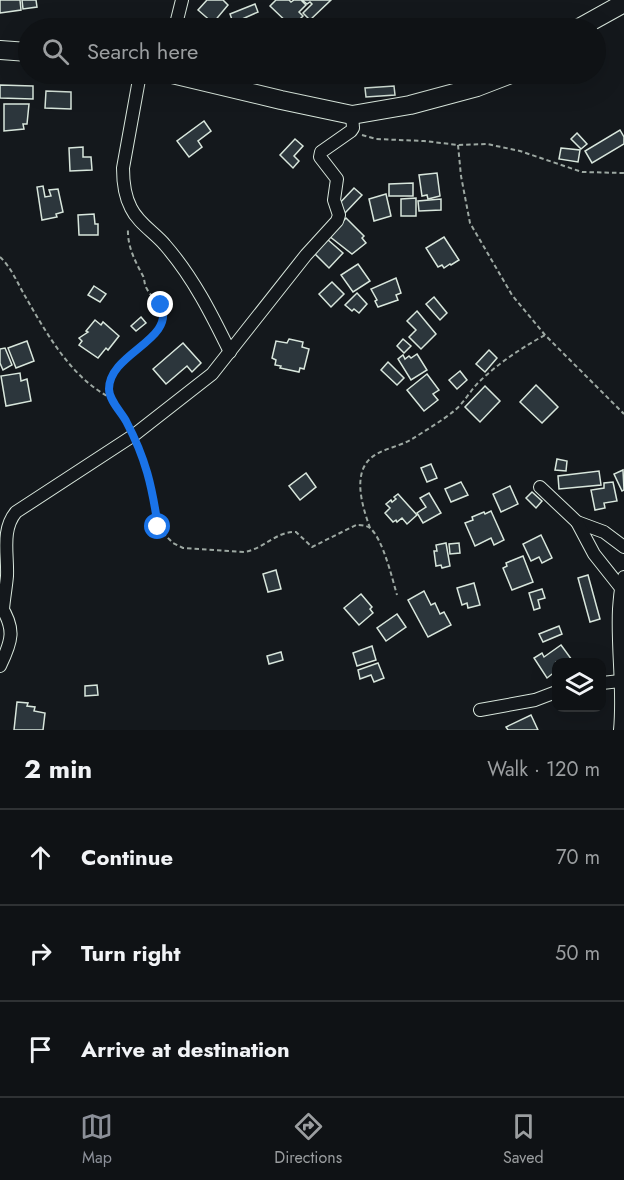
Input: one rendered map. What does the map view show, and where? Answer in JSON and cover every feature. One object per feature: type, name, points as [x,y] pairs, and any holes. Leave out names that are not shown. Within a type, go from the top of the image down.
[{"type":"main road","points":[[597,18],[624,3]]},
{"type":"main road","points":[[0,50],[18,51]]},
{"type":"main road","points":[[214,84],[281,100],[352,123],[485,84]]},
{"type":"street","points":[[178,18],[182,0]]},
{"type":"street","points":[[138,84],[123,174],[124,189],[131,210],[166,245],[197,288],[230,352]]},
{"type":"street","points":[[0,666],[11,636],[10,623],[1,607],[7,577],[6,531],[10,519],[16,512],[134,435],[212,374],[306,255],[339,218],[334,200],[337,179],[321,161],[320,156],[321,152],[352,123]]},
{"type":"street","points":[[540,487],[577,522],[594,554],[622,583],[618,626],[622,724]]},
{"type":"street","points":[[577,522],[604,532],[624,547]]},
{"type":"street","points":[[606,683],[620,681]]},
{"type":"street","points":[[480,710],[535,700],[552,694]]},
{"type":"path","points":[[352,123],[375,139],[458,145],[487,144],[519,151],[582,172],[624,172]]},
{"type":"path","points":[[458,145],[461,176],[471,223],[512,295],[545,335],[624,414]]},
{"type":"path","points":[[131,210],[128,235],[130,247],[146,288],[165,313],[164,321],[146,343],[122,361],[114,371],[109,390],[111,398],[134,435],[147,469],[158,527],[173,543],[183,548],[244,552],[254,551],[280,534],[288,532],[296,532],[312,546],[316,546],[356,525],[370,528]]},
{"type":"path","points":[[0,257],[50,337],[73,368],[96,391],[111,398]]},
{"type":"path","points":[[397,595],[388,563],[370,528],[363,507],[361,487],[363,470],[371,457],[412,440],[447,416],[481,380],[525,346],[545,335]]},
{"type":"building","points":[[0,0],[20,0],[21,10],[0,13]]},
{"type":"building","points":[[22,0],[36,0],[37,7],[23,9]]},
{"type":"building","points":[[207,0],[223,0],[228,5],[217,18],[207,18],[198,10]]},
{"type":"building","points":[[276,0],[291,2],[301,0],[306,5],[299,12],[303,16],[301,18],[283,18],[270,6]]},
{"type":"building","points":[[302,0],[331,0],[312,18],[308,18],[303,13],[312,4],[310,2],[307,4]]},
{"type":"building","points":[[255,4],[258,12],[244,18],[231,18],[230,14]]},
{"type":"building","points":[[0,85],[33,86],[33,99],[0,98]]},
{"type":"building","points":[[394,86],[395,95],[366,97],[365,88]]},
{"type":"building","points":[[46,91],[71,92],[71,109],[45,108]]},
{"type":"building","points":[[4,104],[29,104],[27,124],[23,124],[24,129],[4,131]]},
{"type":"building","points":[[204,121],[211,131],[198,141],[202,147],[189,157],[177,141]]},
{"type":"building","points":[[620,130],[624,137],[624,144],[592,163],[585,151]]},
{"type":"building","points":[[577,133],[587,144],[581,149],[571,139]]},
{"type":"building","points":[[295,139],[303,146],[294,156],[299,161],[293,168],[280,155]]},
{"type":"building","points":[[83,147],[83,157],[91,157],[92,170],[70,171],[69,148]]},
{"type":"building","points":[[561,148],[580,150],[578,162],[559,159]]},
{"type":"building","points":[[437,173],[440,196],[428,199],[427,195],[422,196],[419,175]]},
{"type":"building","points":[[413,183],[413,196],[389,196],[389,184]]},
{"type":"building","points":[[43,186],[45,197],[51,196],[49,190],[58,189],[63,212],[56,214],[57,217],[42,220],[37,187]]},
{"type":"building","points":[[354,188],[362,195],[345,213],[337,206]]},
{"type":"building","points":[[386,194],[391,216],[374,221],[369,199]]},
{"type":"building","points":[[416,198],[416,216],[401,216],[401,199]]},
{"type":"building","points":[[441,199],[441,210],[419,211],[418,201]]},
{"type":"building","points":[[94,214],[95,224],[98,224],[98,235],[79,235],[78,215]]},
{"type":"building","points":[[346,218],[364,236],[362,238],[366,243],[352,254],[329,236]]},
{"type":"building","points":[[444,237],[459,260],[444,268],[442,265],[438,267],[426,248]]},
{"type":"building","points":[[327,239],[343,253],[329,268],[314,253]]},
{"type":"building","points":[[358,264],[370,281],[353,292],[341,275]]},
{"type":"building","points":[[396,278],[401,293],[396,295],[398,300],[378,307],[371,289]]},
{"type":"building","points":[[332,282],[344,294],[331,307],[319,294]]},
{"type":"building","points":[[94,286],[106,294],[100,302],[88,295]]},
{"type":"building","points":[[357,293],[367,304],[359,313],[345,305]]},
{"type":"building","points":[[434,297],[447,313],[440,320],[426,304]]},
{"type":"building","points":[[417,311],[436,334],[421,349],[409,337],[416,330],[407,321]]},
{"type":"building","points":[[141,317],[146,323],[136,331],[131,326]]},
{"type":"building","points":[[95,320],[101,325],[103,322],[119,336],[98,358],[79,345],[82,341],[79,338],[88,332],[86,331]]},
{"type":"building","points":[[289,339],[303,342],[302,347],[309,349],[304,369],[300,368],[299,372],[280,368],[281,366],[275,365],[276,360],[272,358],[276,341],[287,343]]},
{"type":"building","points":[[403,339],[411,346],[404,353],[397,346]]},
{"type":"building","points":[[27,341],[34,361],[16,368],[8,348]]},
{"type":"building","points":[[183,343],[201,363],[192,372],[187,366],[166,384],[153,369]]},
{"type":"building","points":[[5,348],[12,365],[3,370],[0,363],[0,349]]},
{"type":"building","points":[[489,350],[497,358],[485,372],[476,364]]},
{"type":"building","points":[[417,354],[427,370],[411,380],[398,359],[403,355],[405,359]]},
{"type":"building","points":[[388,362],[404,378],[397,385],[381,370]]},
{"type":"building","points":[[460,371],[467,380],[457,389],[449,380]]},
{"type":"building","points":[[20,373],[21,381],[27,379],[31,401],[6,406],[1,376]]},
{"type":"building","points":[[427,374],[439,390],[433,394],[438,400],[424,411],[407,390]]},
{"type":"building","points":[[536,385],[558,407],[542,423],[520,402]]},
{"type":"building","points":[[485,386],[500,401],[480,422],[465,407]]},
{"type":"building","points":[[557,459],[567,461],[566,471],[555,470]]},
{"type":"building","points":[[431,464],[437,478],[427,482],[421,468]]},
{"type":"building","points":[[623,470],[624,490],[622,491],[614,474]]},
{"type":"building","points":[[599,471],[601,485],[559,489],[558,476]]},
{"type":"building","points":[[306,473],[316,487],[300,500],[289,486]]},
{"type":"building","points":[[461,482],[468,495],[451,502],[445,489]]},
{"type":"building","points":[[613,482],[617,501],[604,503],[605,508],[595,510],[591,490],[604,488],[604,483]]},
{"type":"building","points":[[510,486],[518,504],[501,512],[493,494]]},
{"type":"building","points":[[532,492],[542,501],[536,508],[526,498]]},
{"type":"building","points":[[429,493],[441,513],[423,523],[417,513],[426,507],[420,498]]},
{"type":"building","points":[[398,494],[417,515],[407,524],[402,518],[393,522],[385,513],[390,508],[386,504],[396,499],[394,497]]},
{"type":"building","points":[[491,511],[504,540],[494,545],[491,538],[475,546],[465,523],[473,520],[472,517]]},
{"type":"building","points":[[541,535],[552,558],[542,563],[539,557],[531,561],[523,544]]},
{"type":"building","points":[[446,543],[450,566],[442,568],[441,565],[436,566],[434,551],[437,551],[436,545]]},
{"type":"building","points":[[459,543],[460,553],[450,554],[449,544]]},
{"type":"building","points":[[523,556],[533,582],[512,590],[503,568],[507,566],[506,563]]},
{"type":"building","points":[[276,570],[281,589],[268,592],[263,574]]},
{"type":"building","points":[[588,575],[600,619],[590,622],[578,578]]},
{"type":"building","points":[[474,583],[480,605],[468,608],[467,603],[462,605],[457,588]]},
{"type":"building","points":[[542,589],[545,598],[538,600],[540,608],[534,610],[529,593]]},
{"type":"building","points":[[424,591],[431,605],[435,603],[440,614],[444,612],[451,625],[428,637],[408,600]]},
{"type":"building","points":[[361,594],[372,607],[370,609],[373,613],[359,625],[344,608]]},
{"type":"building","points":[[397,614],[406,627],[386,641],[377,628]]},
{"type":"building","points":[[559,626],[562,634],[543,642],[539,634]]},
{"type":"building","points":[[561,645],[571,658],[552,658],[552,674],[547,678],[534,658],[542,653],[544,657]]},
{"type":"building","points":[[372,646],[376,660],[357,666],[353,653]]},
{"type":"building","points":[[281,652],[283,660],[269,664],[267,656]]},
{"type":"building","points":[[378,663],[384,678],[374,682],[371,675],[360,679],[358,670]]},
{"type":"building","points":[[97,685],[98,695],[85,696],[85,686]]},
{"type":"building","points":[[17,702],[28,703],[27,706],[35,707],[34,711],[45,713],[43,730],[14,730]]},
{"type":"building","points":[[531,715],[538,730],[508,730],[506,727]]},
{"type":"route","points":[[158,527],[147,469],[134,435],[111,398],[109,390],[114,371],[122,361],[146,343],[164,321],[165,313],[161,305]]}]
